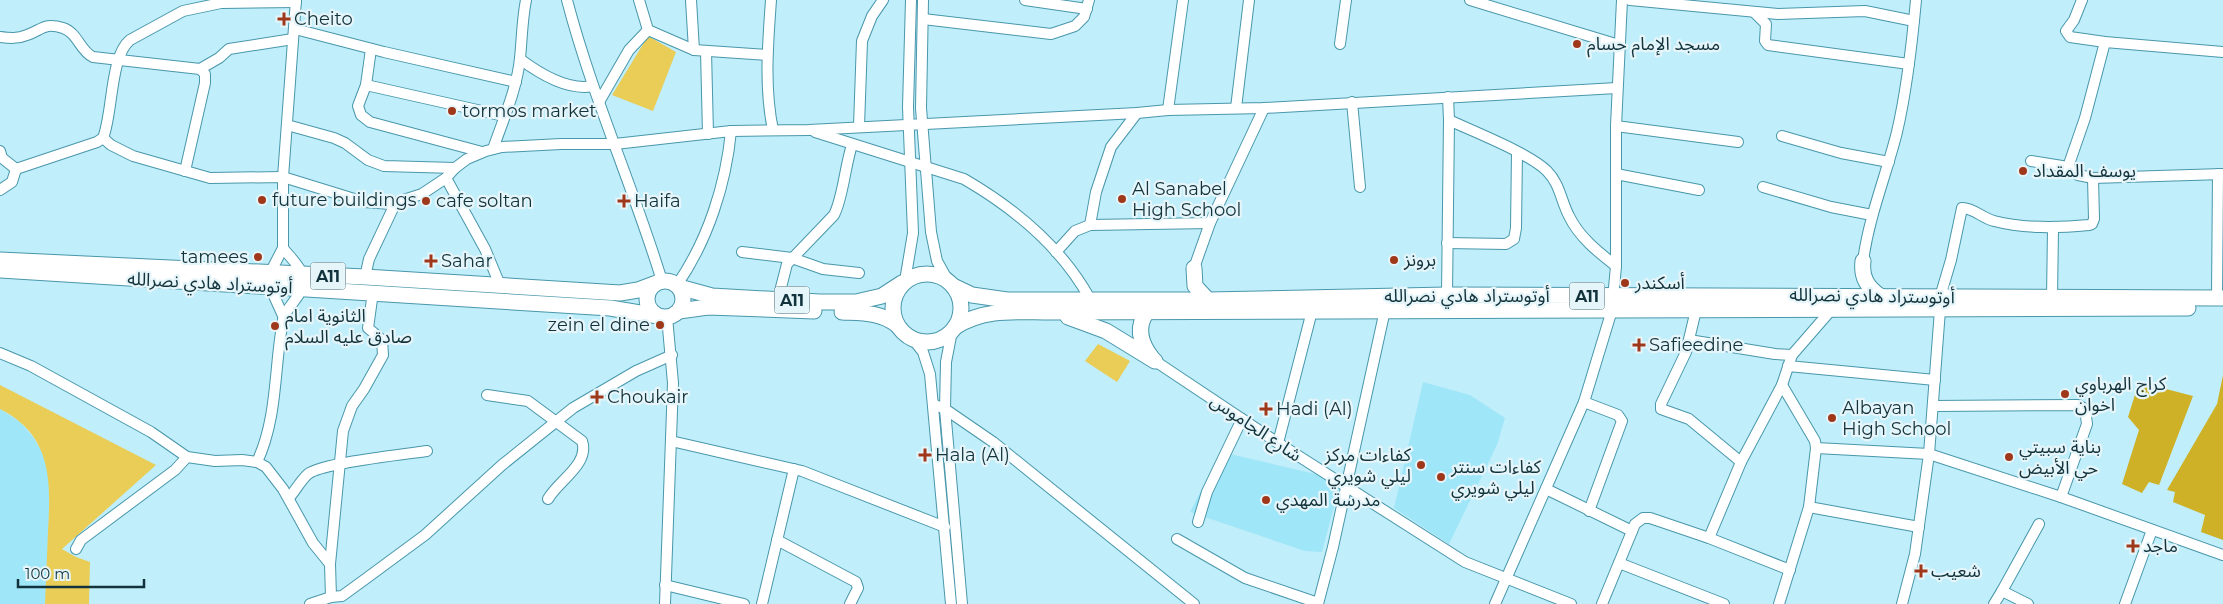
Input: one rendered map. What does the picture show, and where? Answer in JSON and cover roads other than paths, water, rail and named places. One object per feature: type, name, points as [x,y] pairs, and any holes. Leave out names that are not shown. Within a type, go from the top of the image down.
[{"type":"highway","name":"أوتوستراد هادي نصرالله","points":[[0,260],[303,282],[373,292],[610,308],[668,315],[708,306],[861,313],[886,318],[905,334],[920,342],[932,342],[943,338],[954,329],[981,314],[1385,310],[1840,295],[1880,296],[1940,304],[2221,301]]},
{"type":"highway","points":[[1840,295],[1852,282],[1863,261]]},
{"type":"highway","points":[[1863,261],[1862,272],[1865,279],[1872,290],[1880,296]]},
{"type":"highway","points":[[1175,300],[1194,268]]},
{"type":"highway","points":[[1194,268],[1195,286],[1208,300]]},
{"type":"highway","name":"أوتوستراد هادي نصرالله","points":[[0,270],[270,280]]},
{"type":"highway","name":"أوتوستراد هادي نصرالله","points":[[678,286],[712,296],[820,302],[862,302],[882,296],[916,275],[927,273],[938,275],[972,295],[999,300],[1208,300],[1447,295],[1613,303],[1696,310],[1832,309],[2052,298],[2221,301]]},
{"type":"highway","name":"أوتوستراد هادي نصرالله","points":[[303,282],[365,277],[620,292],[638,290],[658,282]]},
{"type":"highway","name":"A11","points":[[658,282],[670,281],[678,286]]},
{"type":"highway","points":[[658,282],[648,292],[647,301],[651,310],[668,315],[684,298],[678,286]]},
{"type":"highway","points":[[897,326],[892,307],[895,294],[904,282]]},
{"type":"highway","points":[[951,283],[959,295],[961,306],[960,317],[954,329]]},
{"type":"highway","points":[[1050,312],[1100,328],[1155,361]]},
{"type":"highway","points":[[1146,312],[1141,322],[1140,335],[1146,349],[1155,361]]},
{"type":"street","points":[[493,148],[516,82],[520,59],[521,24],[526,0]]},
{"type":"street","points":[[567,0],[593,86],[615,144],[658,282]]},
{"type":"street","points":[[639,0],[648,30],[694,50],[767,55]]},
{"type":"street","points":[[691,0],[694,50]]},
{"type":"street","points":[[771,0],[767,55],[769,112],[773,130]]},
{"type":"street","points":[[859,126],[862,41],[872,16],[883,0]]},
{"type":"street","points":[[904,282],[913,233],[909,125],[911,0]]},
{"type":"street","points":[[923,0],[922,124],[933,243],[937,262],[951,283]]},
{"type":"street","points":[[922,18],[1051,34],[1074,26],[1084,17],[1088,4],[1025,0]]},
{"type":"street","points":[[1168,110],[1183,0]]},
{"type":"street","points":[[1236,108],[1249,0]]},
{"type":"street","points":[[1340,44],[1346,0]]},
{"type":"street","points":[[1470,0],[1619,45]]},
{"type":"street","points":[[1495,604],[1584,402],[1613,303],[1616,266],[1617,88],[1622,0]]},
{"type":"street","points":[[1630,0],[1778,14],[1865,11],[1914,21]]},
{"type":"street","points":[[1863,261],[1872,215],[1897,132],[1909,64],[1916,0]]},
{"type":"street","points":[[2082,0],[2074,20],[2066,31],[2068,35],[2105,42],[2222,52]]},
{"type":"street","points":[[16,169],[103,138],[118,59],[123,46],[183,5],[296,1],[283,177],[283,248],[270,280],[284,318]]},
{"type":"street","points":[[1754,12],[1766,24],[1766,41],[1768,44],[1909,64]]},
{"type":"street","points":[[0,37],[18,38],[30,34],[42,26],[56,26],[71,32],[91,56],[200,69],[219,58],[229,49],[294,34],[371,48],[516,82]]},
{"type":"street","points":[[599,102],[629,50],[648,30]]},
{"type":"street","points":[[2068,167],[2088,109],[2105,42]]},
{"type":"street","points":[[371,48],[366,85],[358,106],[361,115],[367,121],[482,152]]},
{"type":"street","points":[[706,51],[708,134]]},
{"type":"street","points":[[520,59],[533,69],[562,83],[579,87],[593,86]]},
{"type":"street","points":[[185,171],[204,83],[204,74],[200,69]]},
{"type":"street","points":[[366,85],[504,116]]},
{"type":"street","points":[[103,138],[111,145],[133,156],[215,179],[239,176],[283,177],[364,202],[395,204],[422,194],[446,178],[467,159],[493,148],[561,144],[615,144],[731,131],[809,130],[1168,110],[1264,108],[1448,96],[1617,88]]},
{"type":"street","points":[[1447,295],[1448,96]]},
{"type":"street","points":[[1352,102],[1360,187]]},
{"type":"street","points":[[1194,268],[1210,223],[1264,108]]},
{"type":"street","points":[[1090,226],[1096,192],[1111,147],[1137,113]]},
{"type":"street","points":[[1449,120],[1539,164],[1547,171],[1559,189],[1569,216],[1576,228],[1596,250],[1616,266]]},
{"type":"street","points":[[287,125],[334,138],[354,149],[368,160],[384,166],[455,168]]},
{"type":"street","points":[[1616,126],[1738,142]]},
{"type":"street","points":[[809,130],[964,180],[980,188],[1025,222],[1056,252],[1076,277],[1090,299]]},
{"type":"street","points":[[678,286],[702,238],[720,192],[728,163],[731,131]]},
{"type":"street","points":[[1782,136],[1841,153],[1889,162]]},
{"type":"street","points":[[778,299],[783,275],[792,258],[834,216],[838,207],[843,176],[852,145]]},
{"type":"street","points":[[0,149],[2,158],[16,169]]},
{"type":"street","points":[[1447,243],[1506,244],[1514,239],[1516,228],[1517,153]]},
{"type":"street","points":[[2031,162],[2068,167],[2078,175],[2093,178],[2220,174],[2221,301]]},
{"type":"street","points":[[0,190],[12,182],[16,169]]},
{"type":"street","points":[[1616,174],[1699,190]]},
{"type":"street","points":[[446,178],[485,249],[500,285]]},
{"type":"street","points":[[1903,604],[1910,578],[1919,527],[1929,454],[1940,304],[1954,250],[1962,208],[1976,212],[1993,221],[2054,229],[2092,224],[2094,218],[2093,178]]},
{"type":"street","points":[[1764,187],[1831,206],[1872,215]]},
{"type":"street","points":[[365,277],[369,259],[395,204]]},
{"type":"street","points":[[1056,252],[1075,231],[1090,226],[1210,223]]},
{"type":"street","points":[[2052,298],[2054,229]]},
{"type":"street","points":[[257,462],[265,445],[272,414],[284,318],[303,282],[283,248]]},
{"type":"street","points":[[742,252],[792,258],[823,269],[859,273]]},
{"type":"street","points":[[337,599],[330,564],[343,431],[349,412],[383,355],[382,340],[368,328],[373,292]]},
{"type":"street","points":[[1709,538],[1741,462],[1782,385],[1792,355],[1832,309]]},
{"type":"street","points":[[1177,539],[1246,578],[1318,604],[1385,310]]},
{"type":"street","points":[[1696,310],[1690,340],[1661,404],[1661,409],[1689,420],[1741,462]]},
{"type":"street","points":[[1278,443],[1312,311]]},
{"type":"street","points":[[665,604],[673,383],[668,315]]},
{"type":"street","points":[[954,329],[945,370],[945,409],[962,604]]},
{"type":"street","points":[[912,338],[923,352],[928,366],[951,604]]},
{"type":"street","points":[[1690,340],[1792,355]]},
{"type":"street","points":[[0,353],[31,366],[142,427],[187,457],[215,461],[242,460],[257,462],[266,467],[289,498],[312,543],[330,564]]},
{"type":"street","points":[[310,604],[337,599],[425,535],[502,465],[556,421],[590,397],[672,355]]},
{"type":"street","name":"شارع الجاموس","points":[[1155,361],[1278,443],[1465,562],[1571,604]]},
{"type":"street","points":[[1788,366],[1935,380]]},
{"type":"street","points":[[1779,604],[1809,507],[1816,448],[1816,441],[1782,385]]},
{"type":"street","points":[[487,395],[528,401],[582,441],[585,450],[575,468],[556,486],[548,499]]},
{"type":"street","points":[[1584,402],[1618,416],[1622,421],[1589,511]]},
{"type":"street","points":[[933,404],[945,409],[1031,472],[1194,604]]},
{"type":"street","points":[[1933,406],[2078,405],[2084,410],[2087,424],[2061,496]]},
{"type":"street","points":[[1198,522],[1207,492],[1242,419]]},
{"type":"street","points":[[671,442],[794,469],[829,480],[945,527]]},
{"type":"street","points":[[1816,448],[1929,454],[2061,496],[2223,555]]},
{"type":"street","points":[[289,498],[309,473],[339,465],[427,451]]},
{"type":"street","points":[[76,549],[81,540],[175,470],[187,457]]},
{"type":"street","points":[[762,604],[794,469]]},
{"type":"street","points":[[1546,489],[1632,531]]},
{"type":"street","points":[[1809,507],[1919,527]]},
{"type":"street","points":[[1602,604],[1632,531],[1638,520],[1647,518],[1709,538],[1790,570]]},
{"type":"street","points":[[1994,604],[2039,524]]},
{"type":"street","points":[[2125,604],[2152,530]]},
{"type":"street","points":[[777,540],[856,582],[858,588],[850,604]]},
{"type":"street","points":[[1620,563],[1724,604]]},
{"type":"street","points":[[665,585],[744,604]]},
{"type":"street","points":[[2002,591],[2028,604]]},
{"type":"place","name":"Cheito","points":[[284,19]]},
{"type":"place","name":"مسجد الإمام حسام","points":[[1577,44]]},
{"type":"place","name":"tormos market","points":[[452,111]]},
{"type":"place","name":"يوسف المقداد","points":[[2023,171]]},
{"type":"place","name":"Al Sanabel High School","points":[[1122,199]]},
{"type":"place","name":"future buildings","points":[[262,200]]},
{"type":"place","name":"cafe soltan","points":[[426,201]]},
{"type":"place","name":"Haifa","points":[[624,201]]},
{"type":"place","name":"tamees","points":[[258,257]]},
{"type":"place","name":"برونز","points":[[1394,260]]},
{"type":"place","name":"Sahar","points":[[431,261]]},
{"type":"place","name":"أسكندر","points":[[1625,283]]},
{"type":"place","name":"zein el dine","points":[[660,325]]},
{"type":"place","name":"الثانویة امام صادق عليه السلام","points":[[275,326]]},
{"type":"place","name":"Safieedine","points":[[1639,345]]},
{"type":"place","name":"كراج الهرباوي اخوان","points":[[2065,394]]},
{"type":"place","name":"Choukair","points":[[597,397]]},
{"type":"place","name":"Hadi (Al)","points":[[1266,409]]},
{"type":"place","name":"Albayan High School","points":[[1832,418]]},
{"type":"place","name":"Hala (Al)","points":[[925,455]]},
{"type":"place","name":"بناية سبيتي حي الأبيض","points":[[2009,457]]},
{"type":"place","name":"كفاءات مركز ليلي شويري","points":[[1421,465]]},
{"type":"place","name":"كفاءات سنتر ليلي شويري","points":[[1441,477]]},
{"type":"place","name":"مدرسة المهدي","points":[[1266,500]]},
{"type":"place","name":"ماجد","points":[[2133,546]]},
{"type":"place","name":"شعيب","points":[[1921,571]]}]
